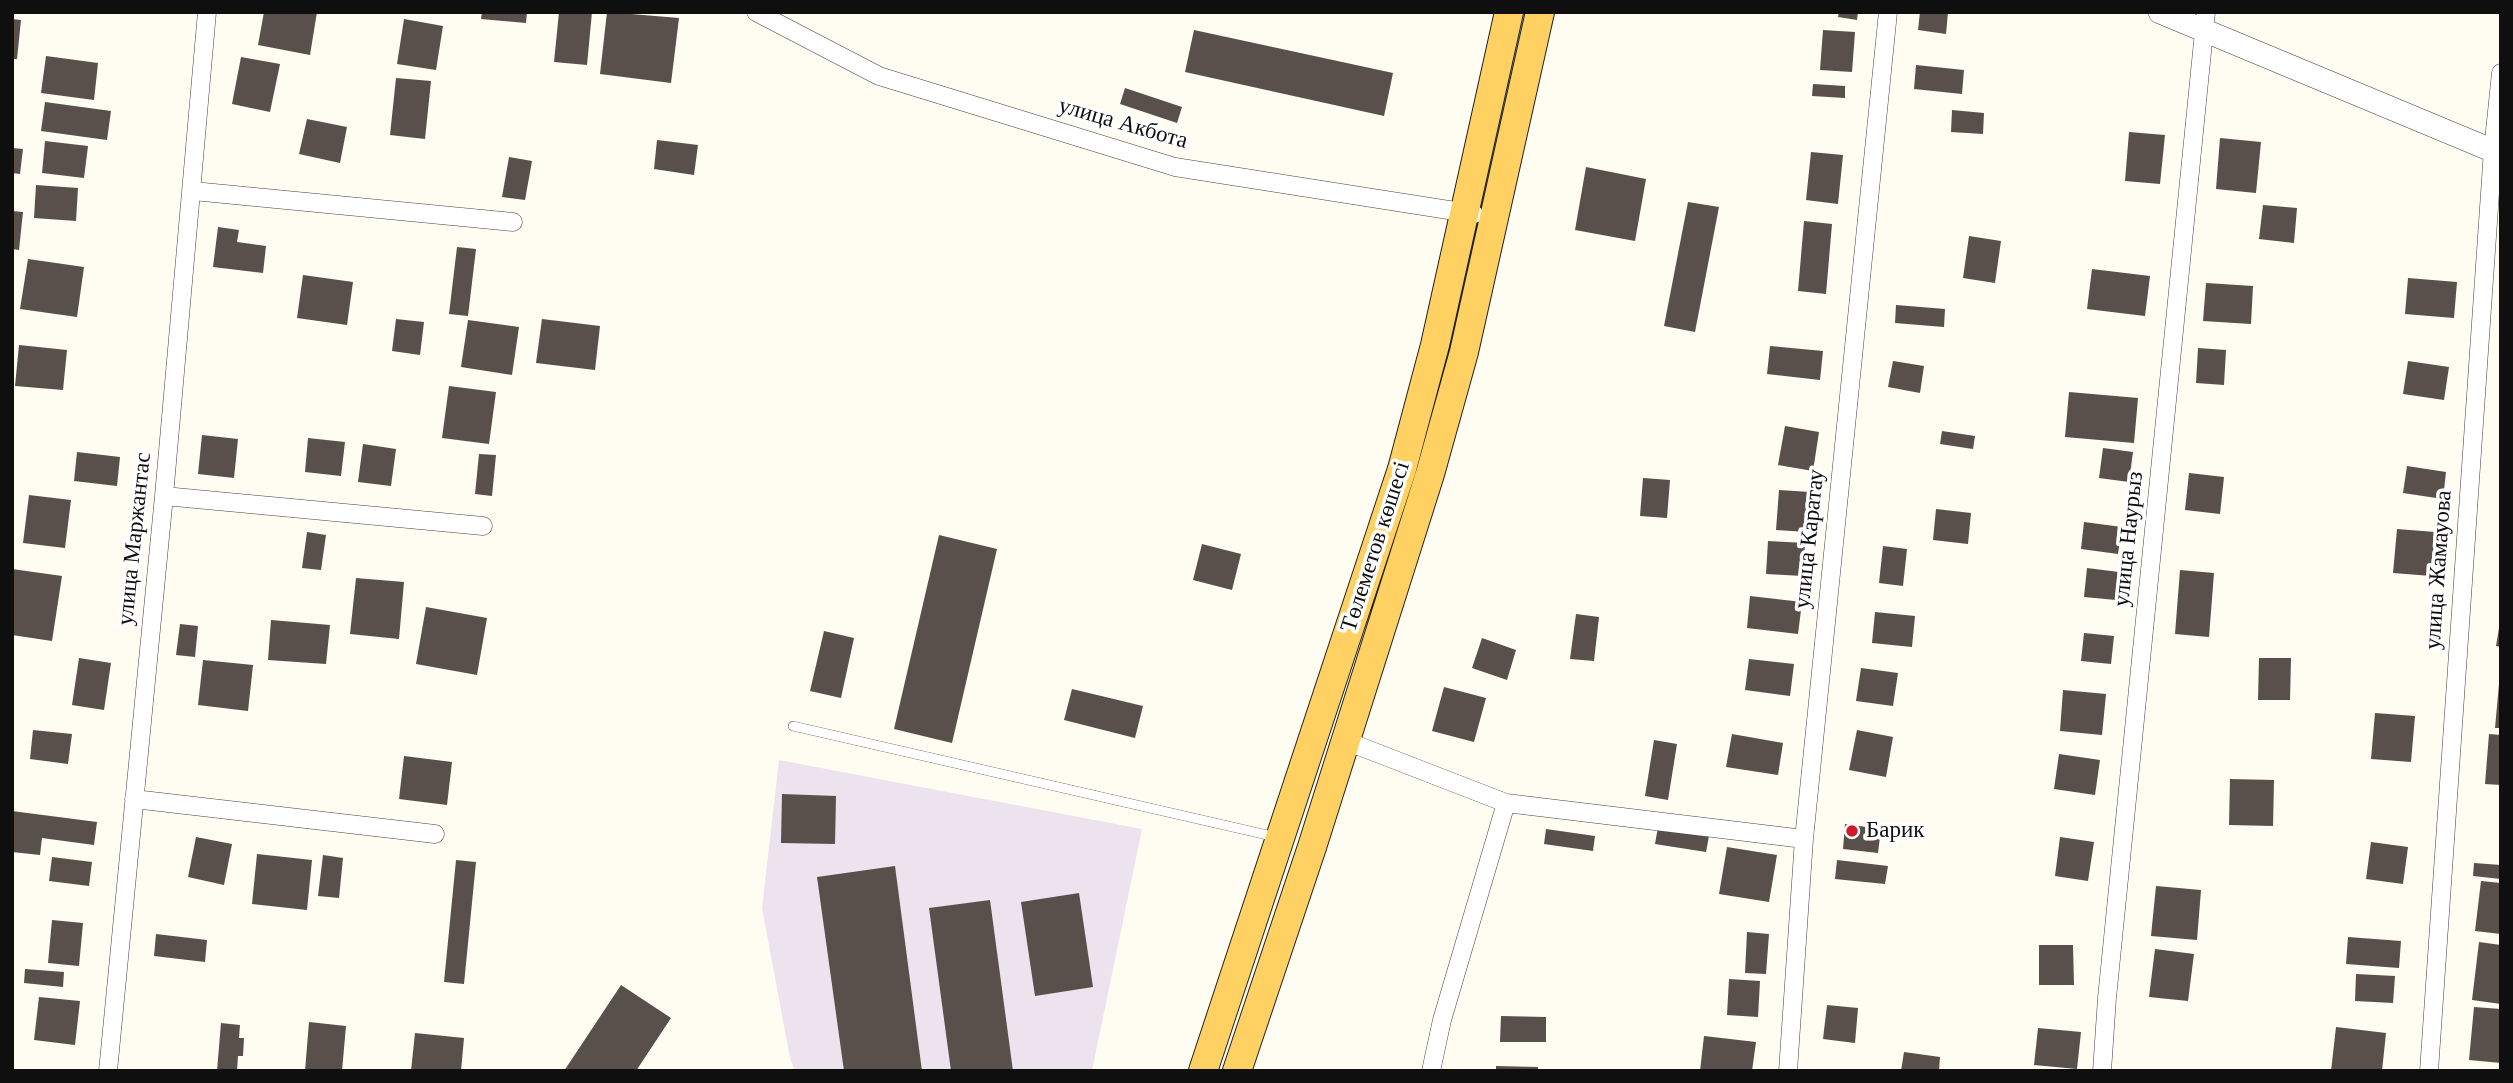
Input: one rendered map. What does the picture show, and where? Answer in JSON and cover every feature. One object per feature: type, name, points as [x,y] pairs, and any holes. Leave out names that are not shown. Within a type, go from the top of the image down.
[{"type":"main road","name":"Төлеметов көшесі","points":[[1203,1071],[1402,468],[1435,345],[1509,12]]},
{"type":"main road","name":"Төлеметов көшесі","points":[[1237,1071],[1346,741],[1433,462],[1464,352],[1540,12]]},
{"type":"street","name":"улица Маржантас","points":[[108,1071],[164,496],[207,12]]},
{"type":"street","name":"улица Акбота","points":[[757,12],[879,76],[1175,167],[1495,217]]},
{"type":"street","name":"улица Каратау","points":[[1788,1071],[1804,839],[1888,12]]},
{"type":"street","points":[[2160,12],[2205,22],[2497,152]]},
{"type":"street","name":"улица Наурыз","points":[[2102,1071],[2107,998],[2205,22]]},
{"type":"street","name":"улица Жамауова","points":[[2429,1071],[2501,73]]},
{"type":"street","points":[[192,191],[513,222]]},
{"type":"street","points":[[164,496],[483,526]]},
{"type":"street","points":[[1346,741],[1506,803],[1804,839]]},
{"type":"street","points":[[134,799],[435,834]]},
{"type":"street","points":[[1431,1071],[1442,1020],[1506,803]]},
{"type":"lane","points":[[793,726],[1281,838]]},
{"type":"shaded area","points":[[779,760],[1142,829],[1092,1071],[795,1071],[790,1058],[762,908]]},
{"type":"building","points":[[264,12],[317,12],[310,55],[258,45]]},
{"type":"building","points":[[482,12],[527,12],[526,23],[481,19]]},
{"type":"building","points":[[559,12],[592,12],[587,65],[554,62]]},
{"type":"building","points":[[607,12],[679,18],[671,83],[600,74]]},
{"type":"building","points":[[1839,12],[1858,12],[1857,20],[1838,17]]},
{"type":"building","points":[[1920,12],[1948,12],[1946,34],[1918,30]]},
{"type":"building","points":[[12,19],[21,20],[17,59],[12,59]]},
{"type":"building","points":[[404,19],[443,26],[436,70],[397,64]]},
{"type":"building","points":[[1194,30],[1393,73],[1384,116],[1185,72]]},
{"type":"building","points":[[1823,30],[1855,32],[1852,72],[1820,70]]},
{"type":"building","points":[[46,56],[98,63],[94,100],[41,93]]},
{"type":"building","points":[[241,57],[280,64],[270,112],[232,104]]},
{"type":"building","points":[[1916,65],[1964,70],[1962,94],[1914,89]]},
{"type":"building","points":[[396,78],[431,81],[425,139],[390,135]]},
{"type":"building","points":[[1813,84],[1845,86],[1845,98],[1812,96]]},
{"type":"building","points":[[1125,88],[1182,107],[1177,123],[1120,104]]},
{"type":"building","points":[[45,102],[111,111],[107,140],[41,131]]},
{"type":"building","points":[[1952,110],[1984,113],[1983,134],[1951,132]]},
{"type":"building","points":[[307,119],[347,127],[340,163],[299,154]]},
{"type":"building","points":[[2129,132],[2165,135],[2160,184],[2125,181]]},
{"type":"building","points":[[2220,138],[2261,142],[2256,193],[2216,189]]},
{"type":"building","points":[[657,140],[698,145],[694,175],[654,169]]},
{"type":"building","points":[[45,141],[88,146],[84,178],[42,173]]},
{"type":"building","points":[[12,148],[23,149],[20,174],[12,173]]},
{"type":"building","points":[[1811,152],[1843,155],[1838,204],[1806,200]]},
{"type":"building","points":[[509,157],[532,161],[525,200],[502,197]]},
{"type":"building","points":[[1586,167],[1646,179],[1635,241],[1575,230]]},
{"type":"building","points":[[36,185],[78,188],[76,221],[34,218]]},
{"type":"building","points":[[1688,202],[1719,207],[1695,332],[1664,326]]},
{"type":"building","points":[[2263,205],[2297,208],[2294,243],[2259,239]]},
{"type":"building","points":[[12,211],[23,212],[19,250],[12,249]]},
{"type":"building","points":[[1804,221],[1832,224],[1826,294],[1798,291]]},
{"type":"building","points":[[218,227],[239,230],[237,242],[266,246],[263,273],[213,267]]},
{"type":"building","points":[[1969,236],[2001,241],[1995,283],[1963,278]]},
{"type":"building","points":[[457,247],[476,249],[468,316],[449,314]]},
{"type":"building","points":[[28,259],[84,267],[77,317],[20,309]]},
{"type":"building","points":[[2092,269],[2150,276],[2145,316],[2087,309]]},
{"type":"building","points":[[303,275],[353,282],[347,325],[297,318]]},
{"type":"building","points":[[2408,278],[2457,282],[2454,318],[2405,314]]},
{"type":"building","points":[[2206,283],[2253,286],[2251,324],[2203,321]]},
{"type":"building","points":[[1896,305],[1945,309],[1944,327],[1895,323]]},
{"type":"building","points":[[396,319],[424,322],[420,355],[392,351]]},
{"type":"building","points":[[542,319],[600,326],[595,370],[536,363]]},
{"type":"building","points":[[468,320],[519,327],[512,375],[461,367]]},
{"type":"building","points":[[19,345],[67,350],[63,390],[15,386]]},
{"type":"building","points":[[1770,346],[1823,351],[1820,380],[1767,374]]},
{"type":"building","points":[[2198,348],[2226,350],[2224,385],[2196,383]]},
{"type":"building","points":[[1893,361],[1924,366],[1920,393],[1888,387]]},
{"type":"building","points":[[2408,361],[2449,367],[2444,400],[2403,394]]},
{"type":"building","points":[[449,386],[496,392],[489,444],[442,438]]},
{"type":"building","points":[[2069,392],[2138,398],[2134,443],[2065,437]]},
{"type":"building","points":[[1785,426],[1819,432],[1813,471],[1778,465]]},
{"type":"building","points":[[1942,431],[1975,436],[1973,449],[1940,444]]},
{"type":"building","points":[[202,435],[238,439],[234,478],[198,474]]},
{"type":"building","points":[[308,438],[345,442],[341,476],[305,472]]},
{"type":"building","points":[[363,444],[396,449],[391,486],[358,482]]},
{"type":"building","points":[[2103,448],[2133,452],[2129,482],[2099,478]]},
{"type":"building","points":[[77,452],[120,457],[117,486],[74,481]]},
{"type":"building","points":[[479,454],[496,455],[492,496],[475,494]]},
{"type":"building","points":[[2407,466],[2446,472],[2443,499],[2403,493]]},
{"type":"building","points":[[2189,473],[2224,477],[2220,514],[2185,510]]},
{"type":"building","points":[[1643,478],[1670,480],[1667,518],[1640,516]]},
{"type":"building","points":[[1779,490],[1810,492],[1807,532],[1776,530]]},
{"type":"building","points":[[29,495],[71,500],[65,548],[23,543]]},
{"type":"building","points":[[1936,509],[1971,513],[1968,544],[1933,540]]},
{"type":"building","points":[[2084,522],[2122,527],[2118,554],[2081,549]]},
{"type":"building","points":[[2397,529],[2435,532],[2431,576],[2393,573]]},
{"type":"building","points":[[307,532],[326,535],[321,570],[302,568]]},
{"type":"building","points":[[939,535],[997,549],[952,743],[894,729]]},
{"type":"building","points":[[1768,541],[1805,543],[1803,576],[1766,574]]},
{"type":"building","points":[[1202,544],[1241,554],[1232,590],[1193,580]]},
{"type":"building","points":[[1883,546],[1907,549],[1903,586],[1879,583]]},
{"type":"building","points":[[2087,568],[2119,572],[2116,600],[2084,597]]},
{"type":"building","points":[[12,569],[62,576],[52,641],[12,635]]},
{"type":"building","points":[[2180,570],[2214,573],[2209,637],[2175,634]]},
{"type":"building","points":[[356,578],[404,582],[399,639],[350,634]]},
{"type":"building","points":[[1750,596],[1802,602],[1798,634],[1747,628]]},
{"type":"building","points":[[426,607],[487,618],[477,675],[416,664]]},
{"type":"building","points":[[1875,612],[1915,616],[1912,647],[1872,643]]},
{"type":"building","points":[[1576,614],[1599,617],[1594,661],[1570,659]]},
{"type":"building","points":[[271,620],[330,625],[326,664],[268,660]]},
{"type":"building","points":[[180,624],[198,626],[195,657],[176,655]]},
{"type":"building","points":[[2501,628],[2501,647],[2496,646]]},
{"type":"building","points":[[824,631],[854,638],[841,698],[810,691]]},
{"type":"building","points":[[2084,633],[2114,636],[2111,664],[2081,661]]},
{"type":"building","points":[[1482,638],[1516,650],[1507,680],[1472,668]]},
{"type":"building","points":[[79,658],[111,663],[104,710],[72,705]]},
{"type":"building","points":[[2259,658],[2291,658],[2290,700],[2258,700]]},
{"type":"building","points":[[1749,659],[1794,664],[1790,696],[1745,690]]},
{"type":"building","points":[[203,660],[253,665],[248,711],[198,705]]},
{"type":"building","points":[[1861,668],[1898,673],[1893,706],[1856,701]]},
{"type":"building","points":[[2499,684],[2501,728],[2495,728]]},
{"type":"building","points":[[1444,687],[1486,698],[1474,742],[1432,731]]},
{"type":"building","points":[[1072,689],[1143,706],[1135,738],[1064,720]]},
{"type":"building","points":[[2063,690],[2106,694],[2102,735],[2060,731]]},
{"type":"building","points":[[2375,713],[2415,716],[2411,762],[2371,759]]},
{"type":"building","points":[[33,730],[72,734],[68,764],[30,759]]},
{"type":"building","points":[[1857,730],[1893,737],[1886,777],[1849,770]]},
{"type":"building","points":[[1732,734],[1783,743],[1778,775],[1726,767]]},
{"type":"building","points":[[2489,734],[2501,735],[2501,785],[2485,784]]},
{"type":"building","points":[[1654,740],[1677,744],[1668,800],[1645,796]]},
{"type":"building","points":[[2059,754],[2100,760],[2095,795],[2054,789]]},
{"type":"building","points":[[404,756],[452,762],[447,805],[399,799]]},
{"type":"building","points":[[2230,779],[2274,780],[2273,826],[2229,825]]},
{"type":"building","points":[[782,794],[836,796],[835,844],[781,843]]},
{"type":"building","points":[[12,811],[97,822],[94,845],[42,838],[40,855],[12,852]]},
{"type":"building","points":[[1845,824],[1881,829],[1878,853],[1843,849]]},
{"type":"building","points":[[1658,827],[1709,836],[1706,852],[1655,844]]},
{"type":"building","points":[[1546,829],[1595,836],[1593,851],[1544,844]]},
{"type":"building","points":[[196,837],[232,844],[224,885],[188,877]]},
{"type":"building","points":[[2060,837],[2094,842],[2088,881],[2055,876]]},
{"type":"building","points":[[2371,842],[2408,847],[2403,884],[2366,879]]},
{"type":"building","points":[[1727,847],[1777,855],[1769,902],[1719,894]]},
{"type":"building","points":[[257,854],[312,860],[307,910],[252,904]]},
{"type":"building","points":[[323,855],[343,858],[339,898],[318,896]]},
{"type":"building","points":[[52,857],[92,862],[89,886],[49,881]]},
{"type":"building","points":[[456,860],[476,862],[464,984],[444,982]]},
{"type":"building","points":[[1837,860],[1888,866],[1885,884],[1835,879]]},
{"type":"building","points":[[2474,863],[2501,865],[2501,879],[2473,876]]},
{"type":"building","points":[[895,866],[922,1071],[844,1071],[817,877]]},
{"type":"building","points":[[2481,881],[2501,883],[2501,934],[2475,931]]},
{"type":"building","points":[[2156,886],[2201,890],[2197,940],[2151,936]]},
{"type":"building","points":[[1079,893],[1093,987],[1035,996],[1021,902]]},
{"type":"building","points":[[990,900],[1013,1071],[951,1071],[929,908]]},
{"type":"building","points":[[52,920],[83,923],[79,966],[48,963]]},
{"type":"building","points":[[1747,932],[1769,934],[1766,974],[1745,973]]},
{"type":"building","points":[[156,934],[207,940],[205,962],[154,956]]},
{"type":"building","points":[[2348,937],[2401,941],[2399,968],[2346,964]]},
{"type":"building","points":[[2479,942],[2501,945],[2501,1004],[2472,1000]]},
{"type":"building","points":[[2039,945],[2073,945],[2074,985],[2039,985]]},
{"type":"building","points":[[2155,949],[2194,954],[2188,1001],[2149,997]]},
{"type":"building","points":[[25,969],[64,972],[63,987],[24,983]]},
{"type":"building","points":[[2356,974],[2395,976],[2393,1003],[2355,1001]]},
{"type":"building","points":[[1729,979],[1760,981],[1758,1017],[1727,1015]]},
{"type":"building","points":[[621,985],[671,1018],[636,1071],[564,1071]]},
{"type":"building","points":[[39,997],[80,1001],[75,1045],[34,1040]]},
{"type":"building","points":[[1827,1005],[1858,1008],[1855,1043],[1823,1039]]},
{"type":"building","points":[[2474,1007],[2501,1009],[2501,1063],[2469,1060]]},
{"type":"building","points":[[1501,1016],[1546,1017],[1546,1042],[1500,1042]]},
{"type":"building","points":[[309,1022],[346,1026],[342,1071],[305,1071]]},
{"type":"building","points":[[221,1023],[240,1025],[239,1038],[244,1038],[243,1056],[238,1056],[237,1071],[217,1071]]},
{"type":"building","points":[[2336,1027],[2386,1033],[2382,1071],[2331,1071]]},
{"type":"building","points":[[2038,1028],[2081,1032],[2077,1069],[2034,1065]]},
{"type":"building","points":[[415,1033],[464,1038],[461,1071],[411,1071]]},
{"type":"building","points":[[1704,1036],[1756,1042],[1752,1071],[1700,1071]]},
{"type":"building","points":[[1904,1052],[1940,1057],[1939,1071],[1901,1071]]},
{"type":"building","points":[[1496,1066],[1538,1067],[1538,1071],[1496,1071]]},
{"type":"place","name":"Барик","points":[[1852,831]]}]
